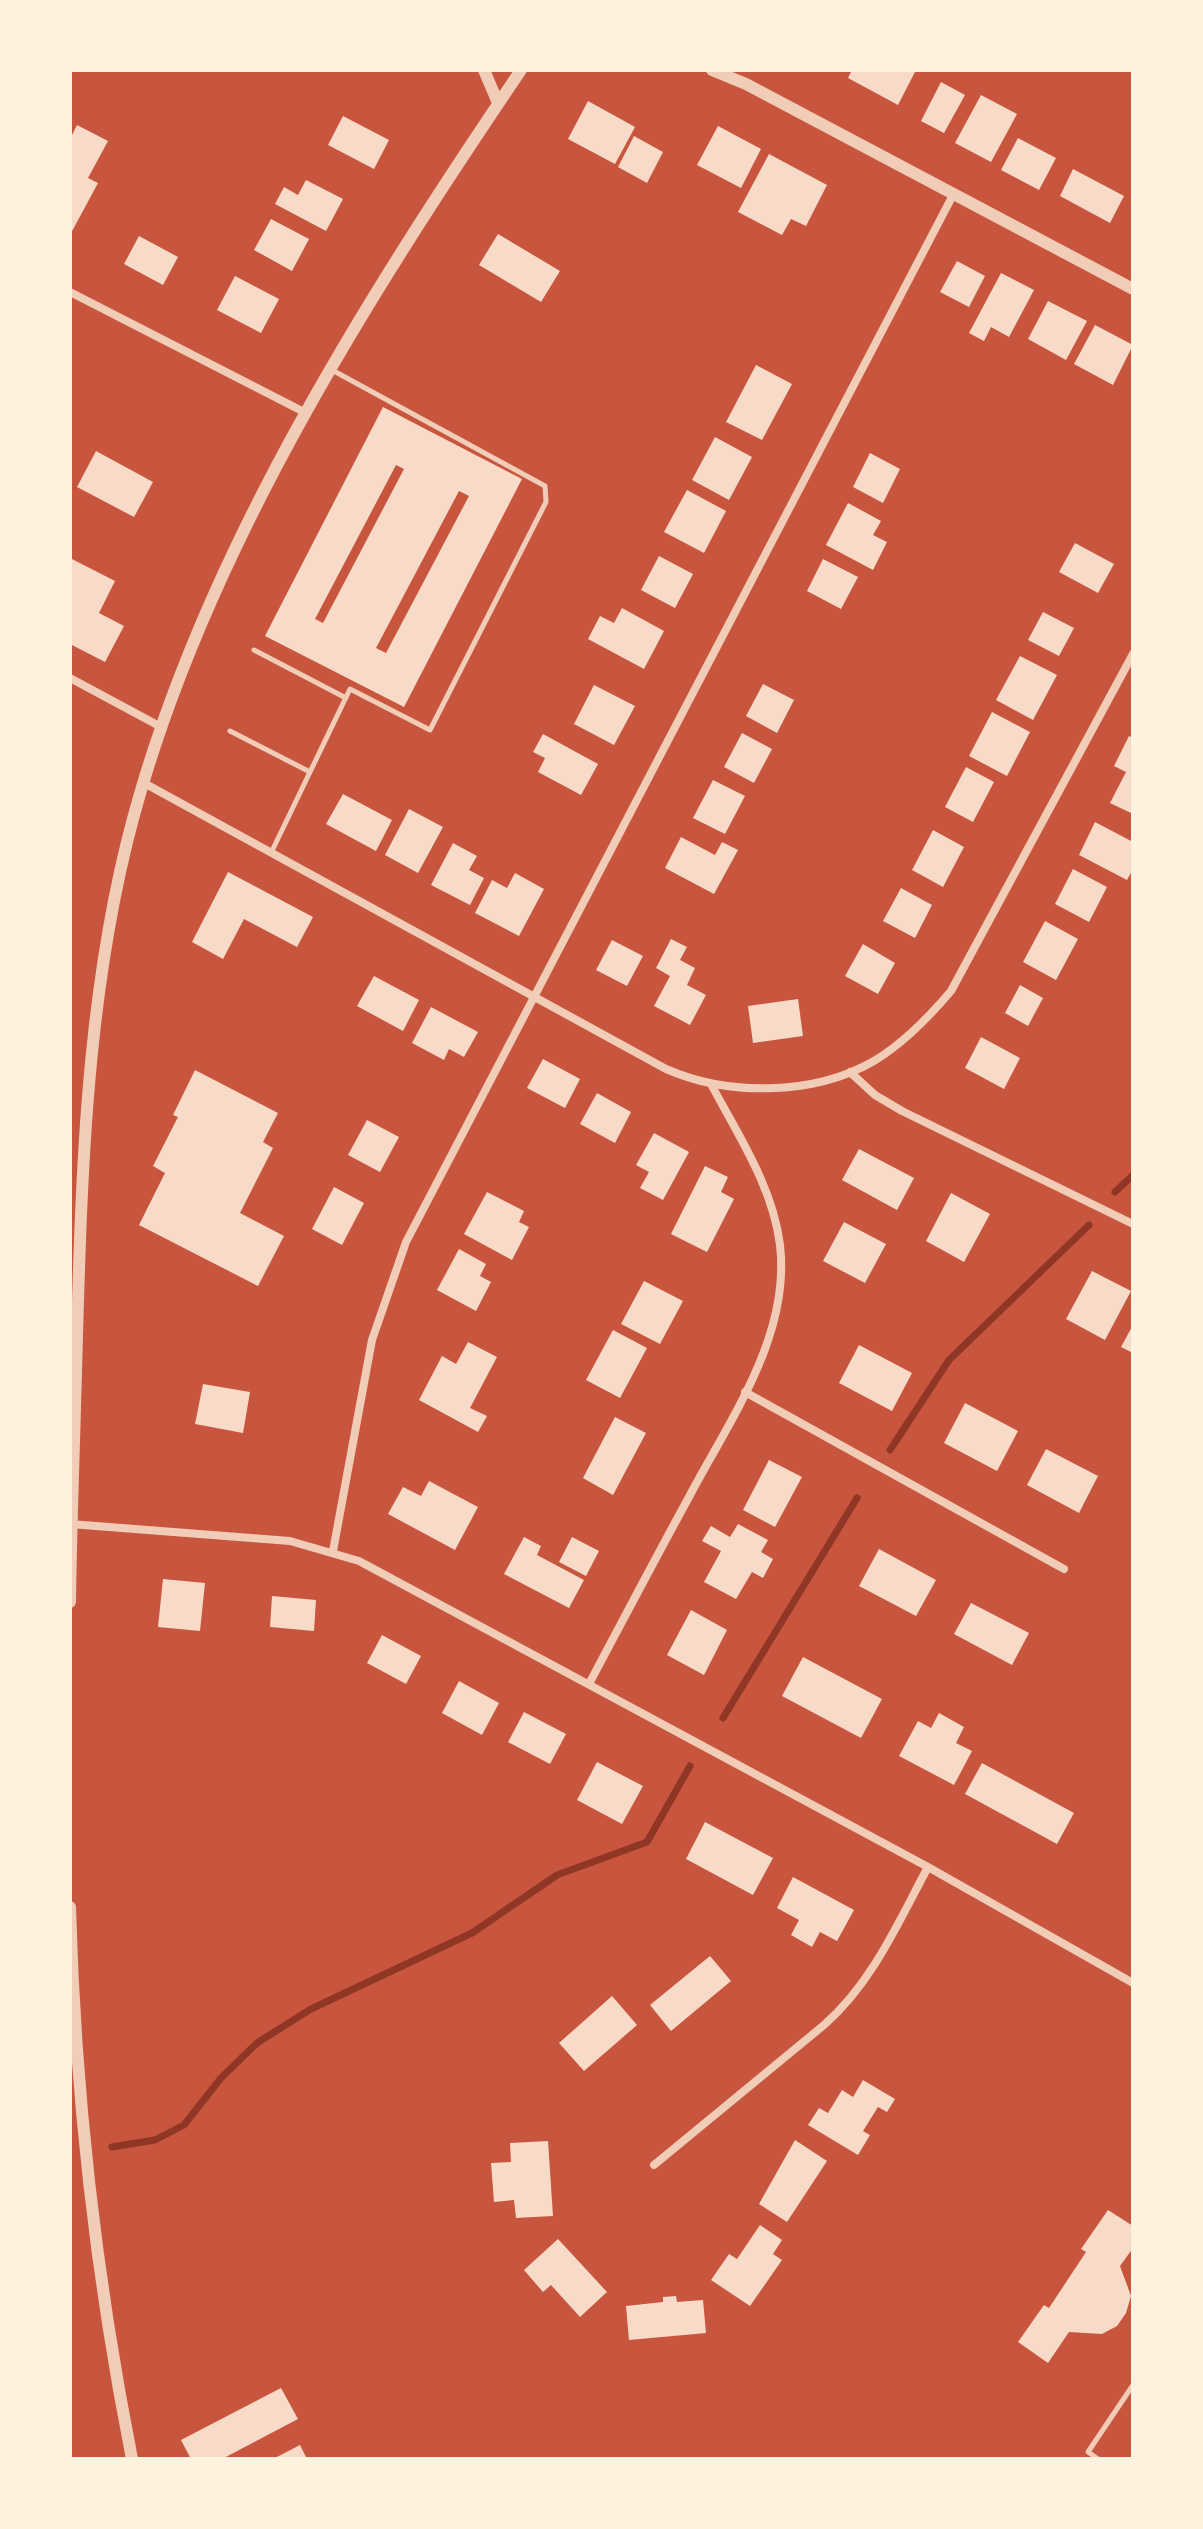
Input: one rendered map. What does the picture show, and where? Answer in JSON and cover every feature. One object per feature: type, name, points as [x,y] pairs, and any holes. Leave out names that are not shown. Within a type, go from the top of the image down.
[{"type":"street","points":[[484,70],[498,103]]},
{"type":"street","points":[[70,1602],[78,1258],[91,1038],[111,913],[144,783],[216,597],[306,413],[387,271],[521,70]]},
{"type":"street","points":[[712,70],[746,84],[1133,289]]},
{"type":"street","points":[[333,1551],[367,1359],[388,1288],[413,1228],[953,195]]},
{"type":"street","points":[[70,292],[306,413]]},
{"type":"street","points":[[144,783],[533,999],[666,1069],[711,1084],[772,1087],[850,1072],[895,1046],[931,1015],[951,991],[1133,654]]},
{"type":"street","points":[[70,678],[163,728]]},
{"type":"street","points":[[850,1072],[868,1090],[902,1111],[1133,1224]]},
{"type":"street","points":[[589,1684],[745,1392],[774,1317],[781,1274],[780,1243],[770,1199],[711,1084]]},
{"type":"street","points":[[745,1392],[1064,1569]]},
{"type":"street","points":[[70,1524],[290,1541],[333,1551],[589,1684],[928,1867],[1133,1983]]},
{"type":"street","points":[[654,2165],[849,2001],[876,1963],[928,1867]]},
{"type":"street","points":[[70,1907],[76,2036],[97,2258],[132,2459]]},
{"type":"lane","points":[[271,854],[350,689],[430,730],[546,502],[545,486],[332,370]]},
{"type":"lane","points":[[254,650],[346,698]]},
{"type":"lane","points":[[230,731],[310,772]]},
{"type":"lane","points":[[1098,2459],[1088,2452],[1133,2385]]},
{"type":"building","points":[[852,70],[916,70],[898,105],[848,78]]},
{"type":"building","points":[[941,82],[965,95],[944,133],[921,121]]},
{"type":"building","points":[[981,95],[1017,114],[991,162],[955,143]]},
{"type":"building","points":[[588,101],[635,127],[615,164],[568,139]]},
{"type":"building","points":[[343,116],[389,140],[374,169],[328,145]]},
{"type":"building","points":[[77,125],[108,141],[88,178],[98,183],[70,235],[70,139]]},
{"type":"building","points":[[718,126],[761,149],[741,188],[697,165]]},
{"type":"building","points":[[634,136],[663,152],[647,183],[618,167]]},
{"type":"building","points":[[1018,138],[1056,158],[1039,190],[1001,170]]},
{"type":"building","points":[[769,154],[827,185],[806,226],[791,219],[782,235],[738,212]]},
{"type":"building","points":[[1073,169],[1124,196],[1110,223],[1060,196]]},
{"type":"building","points":[[306,180],[343,199],[326,231],[275,204],[284,187],[298,195]]},
{"type":"building","points":[[271,219],[309,239],[292,271],[254,250]]},
{"type":"building","points":[[498,234],[560,271],[541,302],[479,265]]},
{"type":"building","points":[[139,236],[178,257],[163,285],[124,264]]},
{"type":"building","points":[[957,261],[985,276],[969,307],[940,292]]},
{"type":"building","points":[[1001,273],[1034,290],[1009,337],[991,327],[984,341],[969,333]]},
{"type":"building","points":[[235,276],[279,299],[261,333],[217,310]]},
{"type":"building","points":[[1048,301],[1087,321],[1066,360],[1028,339]]},
{"type":"building","points":[[1095,325],[1133,345],[1113,385],[1074,364]]},
{"type":"building","points":[[756,365],[792,384],[762,440],[726,422]]},
{"type":"building","points":[[383,407],[522,479],[404,707],[265,636]],"holes":[[[396,465],[404,469],[323,623],[315,619]],[[459,491],[469,496],[386,653],[376,648]]]},
{"type":"building","points":[[715,437],[752,457],[729,500],[692,480]]},
{"type":"building","points":[[96,451],[153,482],[134,517],[77,487]]},
{"type":"building","points":[[870,453],[900,469],[883,503],[853,487]]},
{"type":"building","points":[[687,490],[726,511],[704,553],[664,532]]},
{"type":"building","points":[[848,503],[881,521],[873,535],[887,542],[873,570],[826,545]]},
{"type":"building","points":[[1075,543],[1114,564],[1098,593],[1059,572]]},
{"type":"building","points":[[659,556],[693,574],[675,608],[641,590]]},
{"type":"building","points":[[70,558],[115,581],[99,613],[124,626],[105,662],[70,644]]},
{"type":"building","points":[[823,559],[858,577],[841,609],[807,591]]},
{"type":"building","points":[[622,608],[664,631],[644,669],[588,639],[600,616],[614,623]]},
{"type":"building","points":[[1043,612],[1074,628],[1059,656],[1028,640]]},
{"type":"building","points":[[1020,656],[1057,675],[1033,720],[996,700]]},
{"type":"building","points":[[763,684],[794,700],[777,733],[746,716]]},
{"type":"building","points":[[594,685],[635,706],[614,745],[574,724]]},
{"type":"building","points":[[992,712],[1030,732],[1007,776],[969,756]]},
{"type":"building","points":[[742,733],[772,749],[754,783],[724,767]]},
{"type":"building","points":[[543,734],[598,764],[581,795],[538,772],[545,758],[533,752]]},
{"type":"building","points":[[1129,736],[1133,738],[1133,814],[1110,803],[1126,772],[1114,766]]},
{"type":"building","points":[[966,767],[994,782],[973,822],[945,807]]},
{"type":"building","points":[[713,780],[745,796],[725,834],[693,818]]},
{"type":"building","points":[[343,794],[392,820],[376,851],[326,824]]},
{"type":"building","points":[[409,809],[443,827],[418,873],[385,855]]},
{"type":"building","points":[[1095,822],[1133,842],[1133,869],[1127,880],[1079,855]]},
{"type":"building","points":[[933,830],[964,847],[943,887],[912,870]]},
{"type":"building","points":[[681,837],[715,855],[722,842],[738,850],[714,894],[665,868]]},
{"type":"building","points":[[453,843],[477,856],[469,870],[484,878],[470,905],[431,885]]},
{"type":"building","points":[[1073,869],[1107,887],[1089,922],[1055,904]]},
{"type":"building","points":[[228,872],[313,917],[297,947],[244,919],[223,959],[192,942]]},
{"type":"building","points":[[515,873],[544,889],[519,936],[475,913],[492,880],[507,888]]},
{"type":"building","points":[[901,888],[932,905],[915,938],[883,921]]},
{"type":"building","points":[[1045,921],[1078,939],[1056,980],[1023,962]]},
{"type":"building","points":[[671,939],[687,947],[680,960],[695,968],[687,985],[706,995],[690,1025],[654,1006],[670,976],[656,968]]},
{"type":"building","points":[[612,940],[643,956],[627,986],[596,970]]},
{"type":"building","points":[[863,944],[895,963],[878,994],[845,976]]},
{"type":"building","points":[[374,976],[419,1000],[403,1031],[357,1006]]},
{"type":"building","points":[[1020,985],[1043,998],[1028,1026],[1005,1013]]},
{"type":"building","points":[[798,999],[803,1036],[753,1043],[748,1006]]},
{"type":"building","points":[[431,1007],[478,1032],[464,1057],[449,1049],[444,1060],[412,1043]]},
{"type":"building","points":[[981,1037],[1020,1058],[1004,1089],[965,1068]]},
{"type":"building","points":[[543,1059],[580,1079],[565,1108],[527,1088]]},
{"type":"building","points":[[195,1070],[278,1113],[263,1142],[273,1148],[240,1213],[284,1236],[258,1286],[139,1225],[165,1173],[153,1166],[178,1117],[173,1115]]},
{"type":"building","points":[[597,1093],[631,1112],[615,1143],[580,1124]]},
{"type":"building","points":[[367,1120],[399,1137],[380,1172],[348,1155]]},
{"type":"building","points":[[654,1133],[689,1152],[663,1200],[640,1188],[649,1172],[636,1165]]},
{"type":"building","points":[[859,1149],[914,1178],[897,1210],[842,1180]]},
{"type":"building","points":[[705,1166],[728,1177],[721,1192],[734,1199],[707,1252],[671,1234]]},
{"type":"building","points":[[334,1187],[364,1203],[342,1245],[312,1229]]},
{"type":"building","points":[[487,1192],[524,1211],[519,1222],[529,1227],[512,1260],[464,1234]]},
{"type":"building","points":[[951,1193],[990,1214],[964,1262],[926,1241]]},
{"type":"building","points":[[844,1222],[886,1244],[865,1283],[823,1261]]},
{"type":"building","points":[[459,1249],[486,1264],[480,1276],[491,1282],[476,1311],[437,1290]]},
{"type":"building","points":[[1092,1271],[1131,1291],[1105,1340],[1066,1319]]},
{"type":"building","points":[[644,1281],[683,1301],[660,1344],[621,1324]]},
{"type":"building","points":[[1133,1325],[1133,1353],[1121,1347]]},
{"type":"building","points":[[613,1330],[647,1348],[620,1398],[586,1380]]},
{"type":"building","points":[[468,1342],[497,1357],[470,1408],[487,1416],[478,1432],[419,1400],[442,1356],[456,1364]]},
{"type":"building","points":[[859,1345],[912,1373],[892,1411],[839,1383]]},
{"type":"building","points":[[203,1384],[250,1392],[243,1433],[195,1424]]},
{"type":"building","points":[[965,1403],[1018,1431],[997,1471],[944,1443]]},
{"type":"building","points":[[615,1417],[646,1433],[613,1495],[583,1478]]},
{"type":"building","points":[[1046,1449],[1098,1476],[1079,1513],[1027,1485]]},
{"type":"building","points":[[769,1460],[802,1477],[775,1527],[743,1510]]},
{"type":"building","points":[[429,1481],[478,1507],[455,1550],[388,1514],[403,1487],[421,1496]]},
{"type":"building","points":[[738,1524],[768,1540],[761,1552],[773,1559],[763,1578],[752,1572],[736,1599],[704,1582],[721,1551],[702,1541],[711,1526],[730,1537]]},
{"type":"building","points":[[524,1537],[541,1546],[537,1555],[584,1580],[569,1608],[504,1574]]},
{"type":"building","points":[[572,1537],[599,1551],[586,1576],[559,1562]]},
{"type":"building","points":[[879,1549],[936,1580],[916,1616],[859,1586]]},
{"type":"building","points":[[163,1579],[205,1583],[200,1631],[158,1627]]},
{"type":"building","points":[[272,1596],[316,1600],[314,1631],[270,1627]]},
{"type":"building","points":[[971,1603],[1029,1633],[1012,1665],[954,1634]]},
{"type":"building","points":[[691,1610],[727,1630],[704,1675],[667,1655]]},
{"type":"building","points":[[382,1635],[421,1656],[406,1684],[367,1663]]},
{"type":"building","points":[[803,1657],[882,1699],[861,1738],[782,1696]]},
{"type":"building","points":[[459,1681],[499,1703],[482,1735],[442,1713]]},
{"type":"building","points":[[524,1712],[566,1734],[550,1764],[508,1742]]},
{"type":"building","points":[[939,1713],[964,1727],[956,1743],[972,1751],[954,1785],[899,1756],[918,1721],[931,1728]]},
{"type":"building","points":[[597,1762],[643,1786],[622,1824],[577,1800]]},
{"type":"building","points":[[982,1763],[1074,1813],[1057,1844],[965,1794]]},
{"type":"building","points":[[705,1822],[773,1858],[753,1895],[686,1859]]},
{"type":"building","points":[[793,1877],[854,1910],[837,1941],[820,1932],[812,1947],[791,1935],[799,1920],[777,1908]]},
{"type":"building","points":[[710,1956],[731,1981],[671,2031],[650,2005]]},
{"type":"building","points":[[612,1996],[637,2025],[584,2071],[559,2043]]},
{"type":"building","points":[[863,2080],[895,2099],[887,2112],[878,2107],[863,2131],[870,2135],[858,2155],[808,2125],[819,2108],[828,2113],[842,2090],[853,2097]]},
{"type":"building","points":[[795,2140],[827,2161],[787,2222],[759,2204]]},
{"type":"building","points":[[548,2141],[553,2216],[516,2218],[514,2200],[494,2202],[491,2163],[511,2162],[510,2143]]},
{"type":"building","points":[[1108,2210],[1133,2226],[1133,2248],[1120,2266],[1131,2296],[1126,2313],[1117,2326],[1102,2334],[1069,2332],[1048,2363],[1018,2342],[1044,2305],[1049,2308],[1086,2252],[1081,2249]]},
{"type":"building","points":[[760,2225],[782,2240],[773,2254],[782,2260],[750,2306],[711,2280],[729,2254],[737,2259]]},
{"type":"building","points":[[558,2239],[607,2292],[580,2317],[551,2285],[543,2292],[524,2270]]},
{"type":"building","points":[[676,2296],[677,2302],[703,2300],[706,2333],[629,2340],[626,2306],[663,2302],[663,2297]]},
{"type":"building","points":[[281,2388],[298,2419],[222,2459],[191,2459],[181,2440]]},
{"type":"building","points":[[300,2445],[307,2459],[273,2459]]},
{"type":"waterway","points":[[1115,1192],[1133,1175]]},
{"type":"waterway","points":[[890,1450],[949,1360],[1089,1225]]},
{"type":"waterway","points":[[723,1718],[857,1498]]},
{"type":"waterway","points":[[112,2147],[155,2140],[184,2125],[221,2078],[257,2043],[311,2009],[472,1933],[557,1875],[647,1842],[690,1766]]}]
